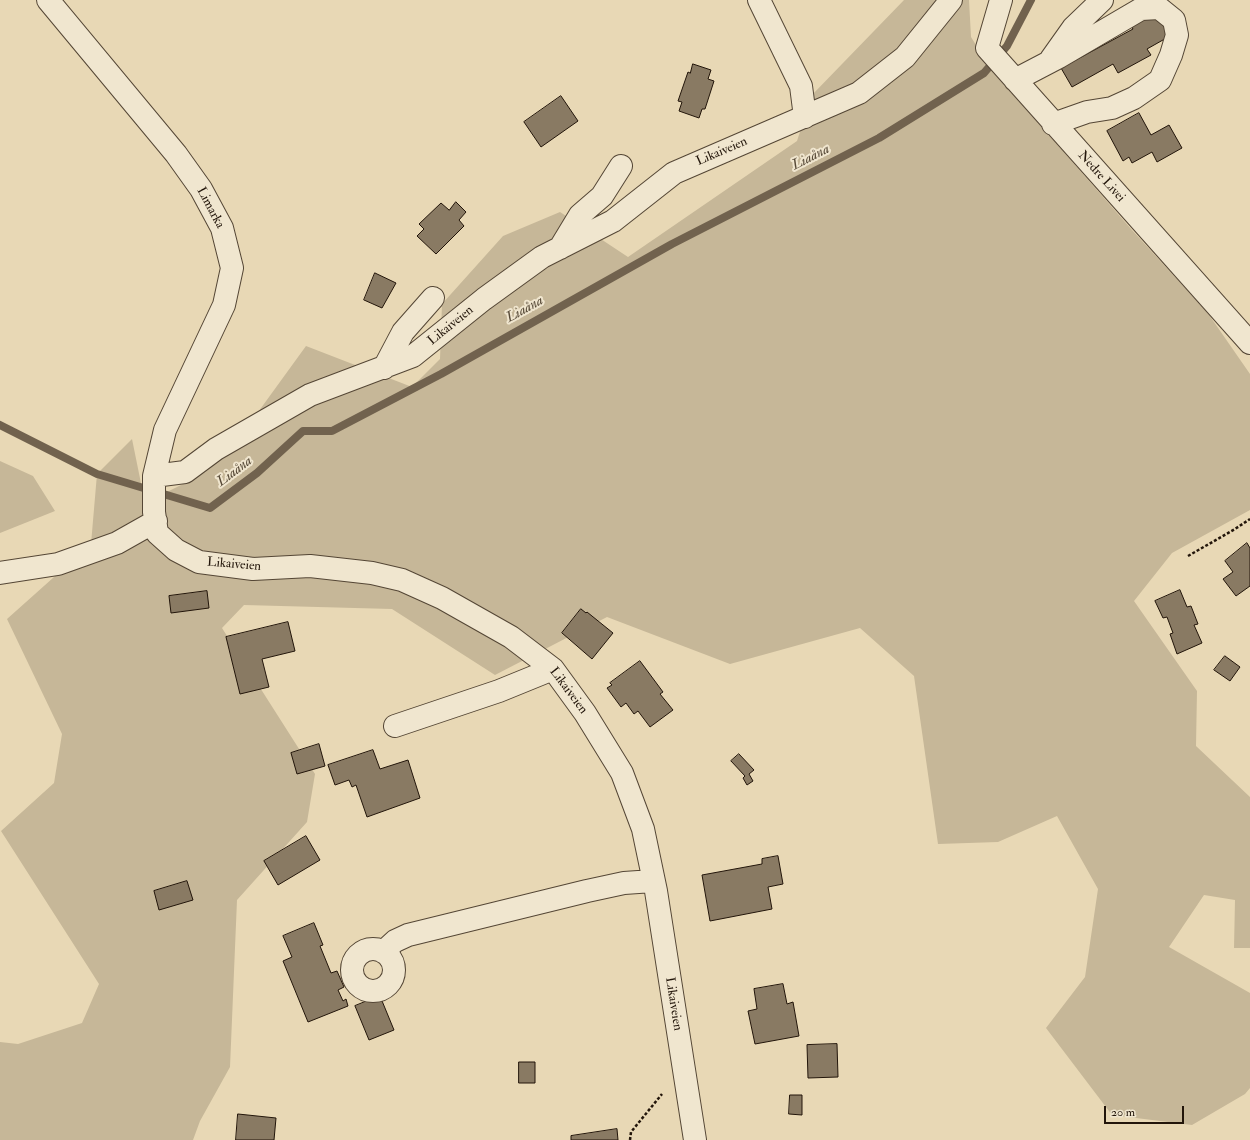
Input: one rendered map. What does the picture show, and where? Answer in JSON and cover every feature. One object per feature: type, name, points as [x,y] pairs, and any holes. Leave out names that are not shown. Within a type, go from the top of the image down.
[{"type":"street","name":"Limarka","points":[[48,0],[176,154],[200,189],[222,228],[232,268],[224,305],[165,430],[154,476]]},
{"type":"street","points":[[759,0],[801,86],[805,117]]},
{"type":"street","name":"Likaiveien","points":[[695,1140],[653,881],[643,829],[622,773],[585,713],[554,669],[511,637],[442,598],[402,580],[372,573],[310,566],[253,569],[199,562],[176,550],[157,533],[154,476],[185,472],[216,449],[310,395],[413,356],[484,299],[542,257],[613,221],[674,173],[859,93],[905,57],[951,0]]},
{"type":"street","name":"Nedre Livei","points":[[1001,0],[987,48],[1053,124],[1250,343]]},
{"type":"street","points":[[1050,62],[1073,28],[1102,0]]},
{"type":"street","points":[[1014,80],[1050,62],[1141,9],[1159,8],[1174,20],[1177,34],[1171,55],[1160,80],[1134,98],[1112,108],[1087,112],[1053,124]]},
{"type":"street","points":[[560,248],[580,215],[602,196],[621,166]]},
{"type":"street","points":[[384,368],[403,332],[433,298]]},
{"type":"street","points":[[0,573],[58,564],[117,543],[156,521]]},
{"type":"street","points":[[395,726],[499,691],[554,669]]},
{"type":"street","points":[[383,952],[395,941],[408,935],[587,891],[624,883],[653,881]]},
{"type":"path","points":[[1188,556],[1250,519]]},
{"type":"path","points":[[630,1140],[631,1132],[664,1092],[685,1080]]},
{"type":"shaded area","points":[[904,0],[969,0],[971,37],[991,69],[1132,230],[1207,312],[1250,374],[1250,510],[1172,553],[1134,601],[1197,691],[1196,746],[1250,797],[1250,948],[1234,948],[1235,900],[1204,895],[1169,947],[1250,993],[1250,1088],[1245,1094],[1192,1125],[1112,1115],[1046,1028],[1085,977],[1098,889],[1057,816],[998,842],[938,844],[914,676],[860,628],[730,664],[607,617],[495,675],[392,609],[244,605],[222,628],[315,774],[307,822],[237,900],[230,1067],[200,1121],[193,1140],[0,1140],[0,1042],[18,1044],[82,1023],[99,984],[1,831],[54,783],[62,734],[7,619],[91,544],[97,474],[132,439],[145,503],[195,478],[240,437],[306,346],[412,387],[440,359],[442,304],[503,236],[560,212],[628,257],[797,141],[812,95]]},
{"type":"shaded area","points":[[0,461],[33,476],[55,511],[0,533]]},
{"type":"building","points":[[1155,10],[1170,36],[1147,49],[1151,55],[1118,73],[1113,64],[1072,87],[1061,68],[1133,29],[1130,24]]},
{"type":"building","points":[[693,64],[711,70],[708,79],[714,81],[705,109],[702,109],[699,118],[679,111],[682,102],[678,101],[688,72],[690,73]]},
{"type":"building","points":[[561,96],[578,121],[541,147],[524,122]]},
{"type":"building","points":[[1139,113],[1151,135],[1169,125],[1182,148],[1157,162],[1152,152],[1132,163],[1129,157],[1123,161],[1107,131]]},
{"type":"building","points":[[456,202],[466,212],[459,220],[464,226],[436,254],[417,236],[424,229],[419,224],[441,203],[449,210]]},
{"type":"building","points":[[375,273],[396,283],[382,308],[364,300]]},
{"type":"building","points":[[1247,543],[1250,548],[1250,586],[1236,596],[1223,579],[1233,572],[1225,561]]},
{"type":"building","points":[[1180,590],[1187,607],[1191,606],[1198,624],[1194,625],[1202,643],[1177,654],[1170,634],[1173,633],[1167,617],[1163,618],[1155,601]]},
{"type":"building","points":[[207,591],[209,608],[171,613],[169,596]]},
{"type":"building","points":[[581,609],[613,633],[592,659],[562,633]]},
{"type":"building","points":[[288,622],[295,651],[262,659],[269,687],[240,694],[226,637]]},
{"type":"building","points":[[1225,656],[1240,667],[1230,681],[1214,670]]},
{"type":"building","points":[[640,661],[663,692],[660,694],[673,710],[650,727],[638,711],[634,714],[626,703],[621,707],[607,688],[612,685],[610,683]]},
{"type":"building","points":[[319,744],[325,766],[297,774],[291,753]]},
{"type":"building","points":[[373,750],[380,769],[408,760],[420,798],[367,817],[356,785],[352,787],[349,780],[335,785],[328,765]]},
{"type":"building","points":[[739,754],[754,770],[749,774],[753,781],[747,785],[743,778],[745,776],[731,761]]},
{"type":"building","points":[[306,836],[320,860],[278,885],[264,861]]},
{"type":"building","points":[[778,856],[783,884],[768,887],[772,909],[710,921],[702,875],[762,864],[762,859]]},
{"type":"building","points":[[187,881],[193,900],[159,910],[154,891]]},
{"type":"building","points":[[314,923],[323,945],[320,946],[331,973],[337,971],[344,987],[338,990],[343,1001],[346,999],[348,1006],[308,1022],[283,961],[292,957],[283,936]]},
{"type":"building","points":[[783,984],[787,1004],[793,1002],[799,1036],[755,1044],[748,1011],[757,1009],[754,989]]},
{"type":"building","points":[[380,996],[394,1030],[369,1040],[355,1006]]},
{"type":"building","points":[[837,1044],[838,1077],[808,1078],[807,1045]]},
{"type":"building","points":[[519,1062],[535,1062],[535,1083],[519,1083]]},
{"type":"building","points":[[790,1095],[802,1095],[802,1115],[789,1114]]},
{"type":"building","points":[[238,1114],[276,1118],[274,1140],[236,1140]]},
{"type":"building","points":[[617,1129],[618,1140],[571,1140],[571,1136]]},
{"type":"waterway","name":"Liaåna","points":[[0,425],[97,474],[210,508],[257,473],[303,431],[332,431],[441,374],[672,244],[879,138],[984,73],[1007,46],[1031,0]]}]
